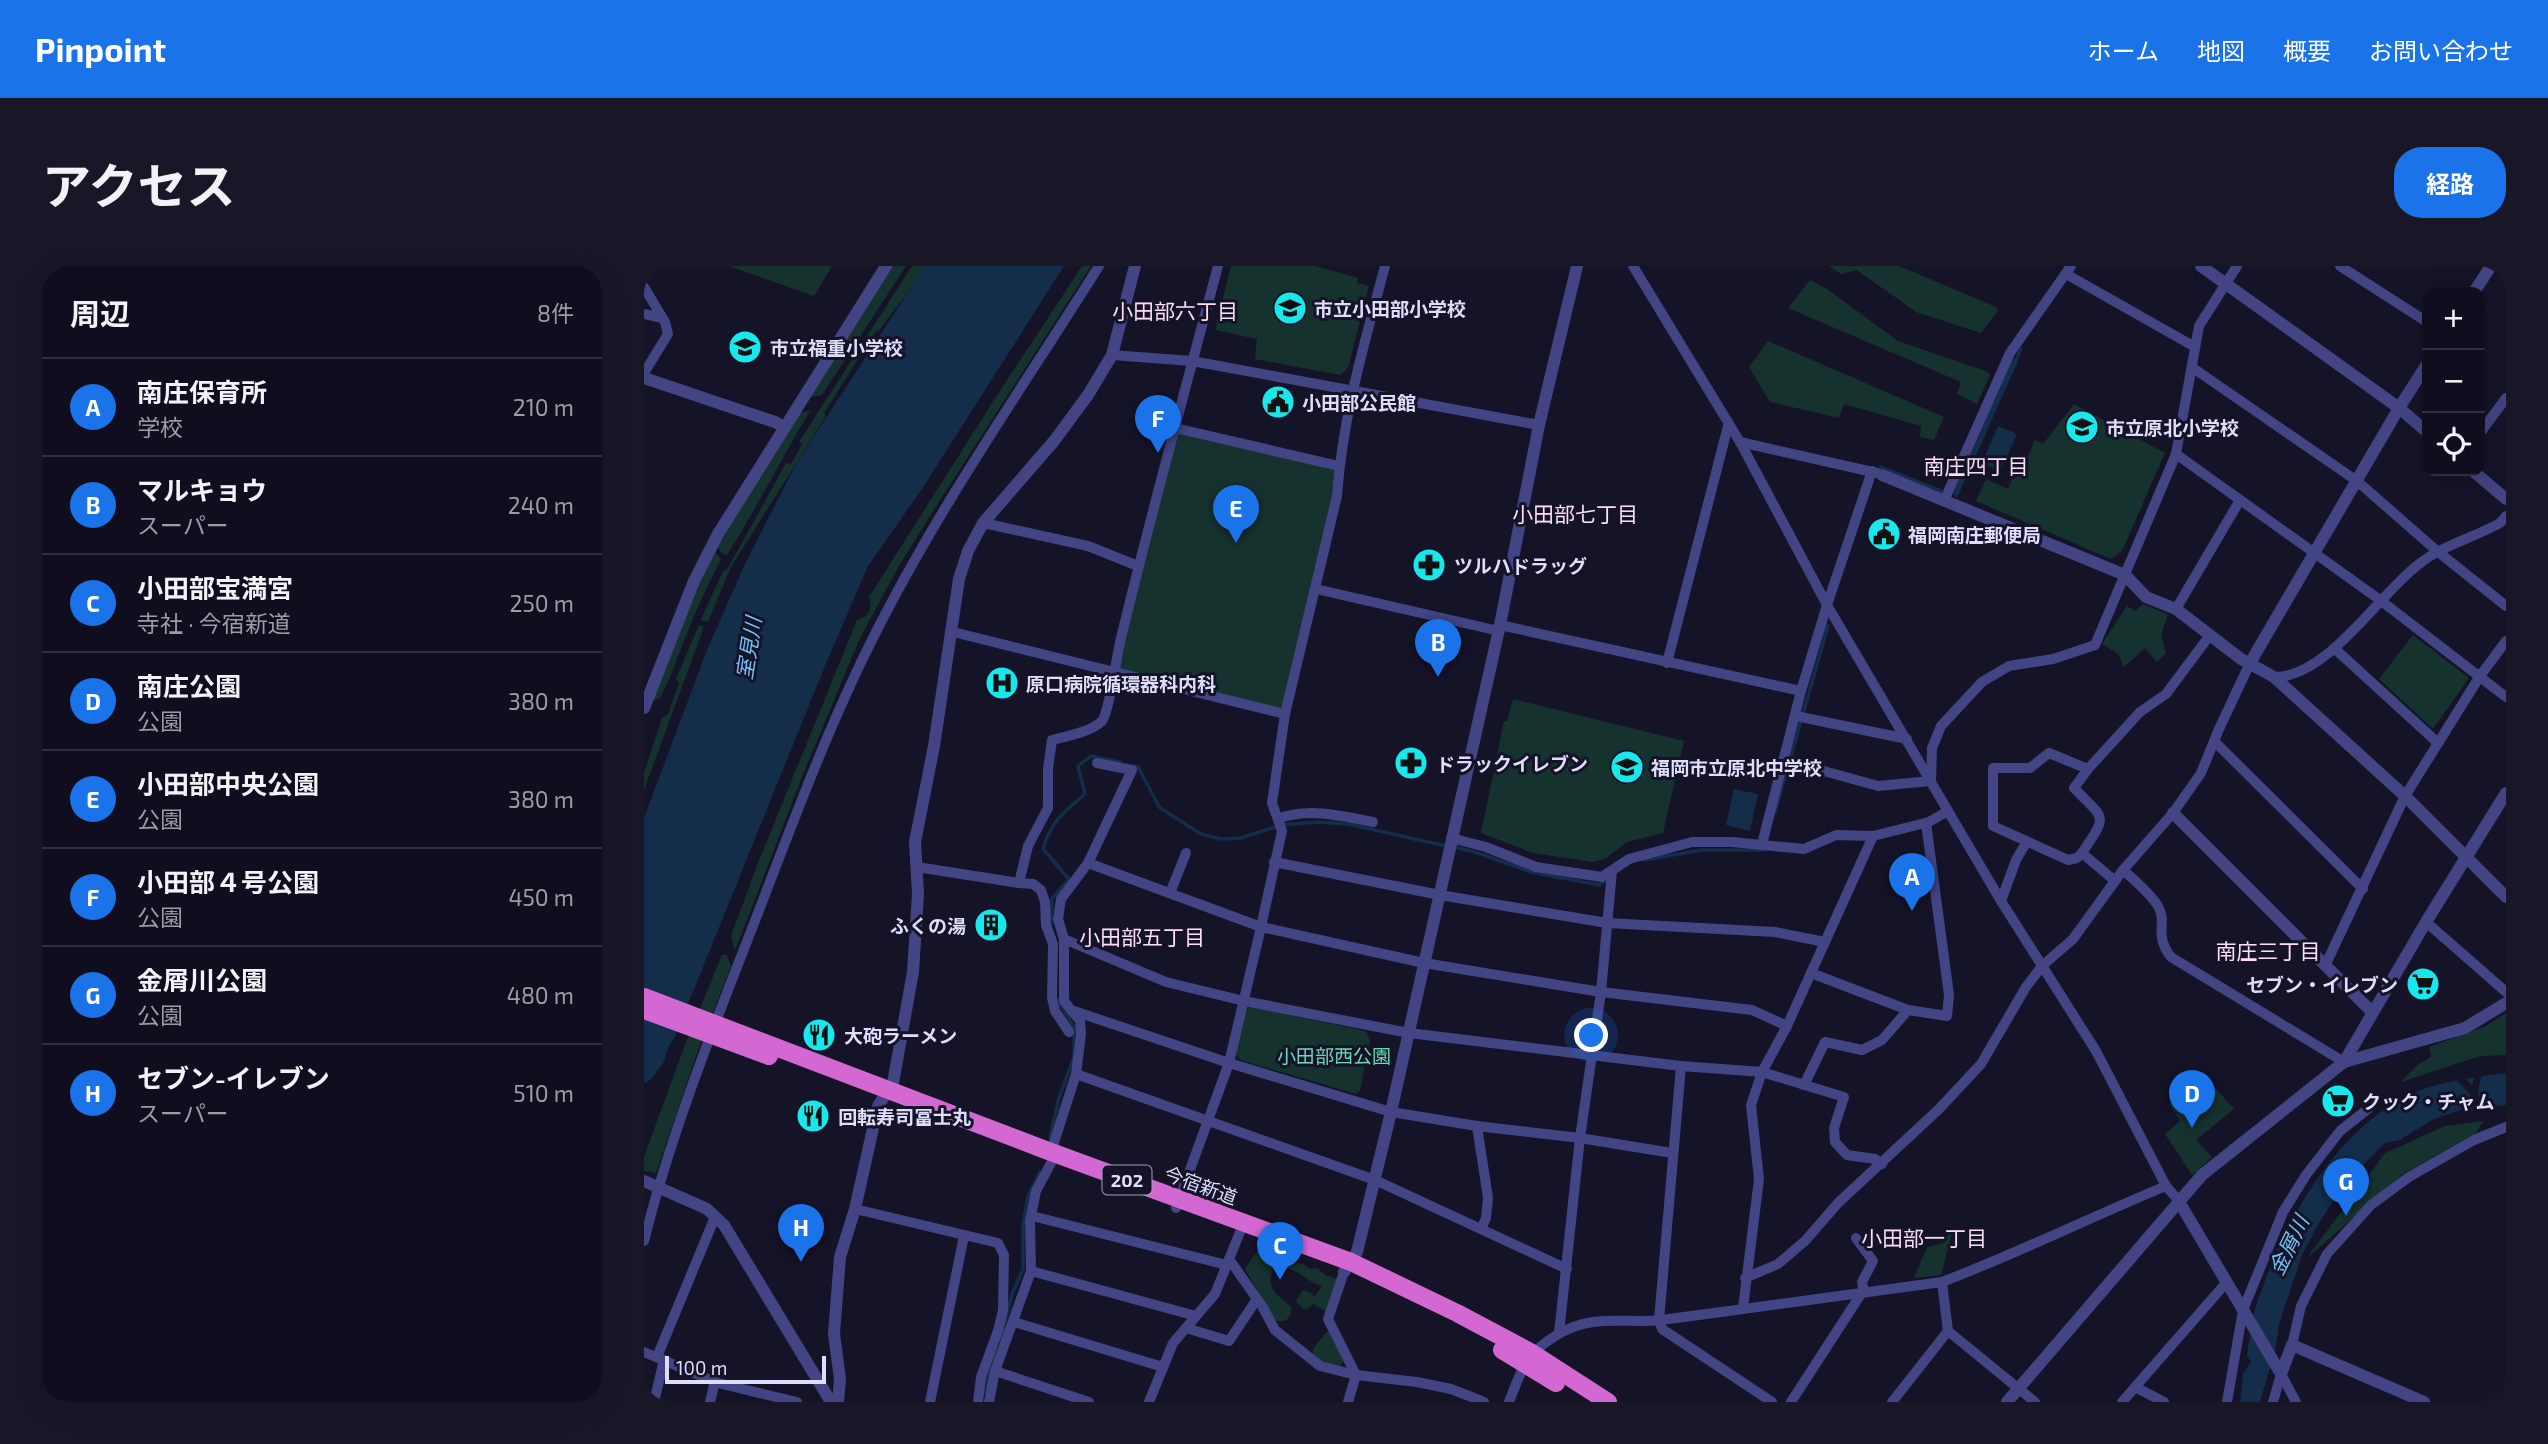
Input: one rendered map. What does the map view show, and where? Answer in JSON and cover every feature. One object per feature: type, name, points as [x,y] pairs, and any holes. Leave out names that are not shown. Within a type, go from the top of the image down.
[{"type":"highway","name":"今宿新道","points":[[644,997],[713,1030]]},
{"type":"highway","name":"今宿新道","points":[[644,1010],[713,1030],[1347,1267],[1528,1358],[1608,1402]]},
{"type":"highway","name":"今宿新道","points":[[1178,1203],[1240,1232],[1347,1267]]},
{"type":"highway","name":"今宿新道","points":[[1528,1358],[1587,1402]]},
{"type":"street","points":[[644,708],[694,581],[718,534],[886,266]]},
{"type":"street","points":[[644,1241],[657,1188],[713,1030],[822,748],[870,642],[928,537],[1098,266]]},
{"type":"street","points":[[838,1402],[840,1379],[834,1334],[841,1257],[855,1209],[878,1105],[893,1083],[913,972],[918,894],[915,842],[934,746],[959,579],[968,551],[984,523],[1054,441],[1088,395],[1112,355],[1135,266]]},
{"type":"street","points":[[1019,883],[1028,846],[1048,808],[1048,769],[1052,740],[1083,731],[1102,721],[1108,708],[1113,673],[1138,566],[1218,266]]},
{"type":"street","points":[[1178,1203],[1229,1063],[1261,927],[1282,831],[1272,803],[1285,714],[1337,496],[1351,391],[1385,266]]},
{"type":"street","points":[[1348,1402],[1356,1375],[1328,1319],[1347,1267],[1357,1252],[1375,1180],[1499,628],[1539,425],[1577,266]]},
{"type":"street","points":[[1633,266],[1740,442],[1827,605],[2001,901],[2096,1051],[2166,1186],[2178,1200],[2296,1402]]},
{"type":"street","points":[[2201,266],[2399,408],[2422,428]]},
{"type":"street","points":[[1931,781],[1932,748],[1941,726],[1982,682],[2009,666],[2053,659],[2095,645],[2176,454],[2199,326],[2237,266]]},
{"type":"street","points":[[2340,266],[2422,319]]},
{"type":"street","points":[[2477,287],[2491,266]]},
{"type":"street","points":[[1944,501],[2010,353],[2068,270],[2077,280],[2195,347]]},
{"type":"street","points":[[644,287],[668,334],[644,375],[784,427]]},
{"type":"street","points":[[644,314],[662,318]]},
{"type":"street","points":[[1112,355],[1192,361],[1539,425]]},
{"type":"street","points":[[2193,368],[2357,481],[2437,551],[2506,606]]},
{"type":"street","points":[[1745,1278],[1778,1265],[1805,1241],[1838,1203],[1939,1109],[1982,1064],[2026,987],[2042,966],[2073,939],[2123,870],[2173,813],[2202,773],[2250,663],[2422,372]]},
{"type":"street","points":[[2485,426],[2506,398]]},
{"type":"street","points":[[1667,663],[1728,426]]},
{"type":"street","points":[[1175,428],[1339,466]]},
{"type":"street","points":[[1740,442],[1877,473],[2125,575],[2146,597],[2176,608],[2241,659],[2274,677],[2405,796],[2506,897]]},
{"type":"street","points":[[2176,454],[2380,600],[2506,697]]},
{"type":"street","points":[[1766,844],[1802,717],[1801,691],[1827,605],[1877,473]]},
{"type":"street","points":[[2479,476],[2506,499]]},
{"type":"street","points":[[2176,608],[2240,500]]},
{"type":"street","points":[[2274,677],[2286,677],[2317,663],[2417,565],[2437,551],[2484,532],[2500,523],[2506,516]]},
{"type":"street","points":[[984,523],[1088,546],[1138,566]]},
{"type":"street","points":[[1316,589],[1801,691]]},
{"type":"street","points":[[953,632],[1285,714]]},
{"type":"street","points":[[2088,769],[2049,752],[2030,768],[1993,768],[1993,826],[2068,860],[2077,858],[2101,825],[2099,814],[2074,788],[2140,712],[2166,694],[2210,635]]},
{"type":"street","points":[[2325,966],[2405,796],[2480,676],[2506,641]]},
{"type":"street","points":[[2334,648],[2438,743]]},
{"type":"street","points":[[1802,717],[1908,739]]},
{"type":"street","points":[[2214,741],[2363,889]]},
{"type":"street","points":[[1789,761],[1878,786],[1931,781]]},
{"type":"street","points":[[989,1402],[995,1371],[1031,1271],[1032,1216],[1036,1191],[1051,1158],[1076,1074],[1080,1021],[1064,1001],[1063,939],[1058,919],[1061,899],[1088,863],[1132,770],[1097,763]]},
{"type":"street","points":[[2007,1402],[2202,1175],[2344,1062],[2506,793]]},
{"type":"street","points":[[1450,844],[1486,847],[1536,867],[1602,877],[1629,859],[1692,842],[1766,844],[1804,849],[1836,835],[1873,836],[1926,823],[1948,811]]},
{"type":"street","points":[[2173,813],[2372,1013]]},
{"type":"street","points":[[1278,819],[1292,814],[1332,815],[1373,822]]},
{"type":"street","points":[[1811,973],[1908,1010],[1947,1016],[1949,995],[1926,823]]},
{"type":"street","points":[[1743,1308],[1759,1179],[1751,1105],[1762,1072],[1787,1026],[1873,836]]},
{"type":"street","points":[[2001,901],[2016,860],[2026,843]]},
{"type":"street","points":[[1170,893],[1186,853]]},
{"type":"street","points":[[2082,853],[2115,881]]},
{"type":"street","points":[[1274,862],[1440,895],[1607,923],[1775,932],[1825,942]]},
{"type":"street","points":[[1088,863],[1261,927],[1424,963],[1601,992],[1752,1010],[1787,1026]]},
{"type":"street","points":[[917,867],[1033,884],[1041,890],[1045,902],[1046,925],[1053,944],[1052,998],[1055,1011],[1069,1032]]},
{"type":"street","points":[[2123,870],[2158,905],[2163,947],[2171,957],[2344,1062],[2465,1028],[2506,1003]]},
{"type":"street","points":[[1559,1333],[1580,1138],[1601,992],[1612,871]]},
{"type":"street","points":[[2426,922],[2506,992]]},
{"type":"street","points":[[1063,939],[1166,982],[1244,1001],[1409,1033],[1681,1066],[1762,1072],[1844,1097],[1834,1128],[1835,1142],[1847,1155],[1875,1159],[1882,1164]]},
{"type":"street","points":[[1071,1010],[1229,1063],[1391,1112],[1672,1153]]},
{"type":"street","points":[[1804,1085],[1825,1042],[1862,1049],[1882,1040],[1908,1010]]},
{"type":"street","points":[[1681,1066],[1658,1320],[1662,1329],[1772,1402]]},
{"type":"street","points":[[1076,1074],[1375,1180],[1567,1269]]},
{"type":"street","points":[[2227,1402],[2243,1310],[2283,1212],[2306,1175],[2340,1131],[2369,1108]]},
{"type":"street","points":[[1476,1126],[1488,1198],[1486,1218],[1481,1229]]},
{"type":"street","points":[[2273,1402],[2292,1345],[2301,1306],[2327,1254],[2371,1205],[2409,1177],[2463,1146],[2506,1127]]},
{"type":"street","points":[[644,1181],[706,1209],[724,1225],[831,1402]]},
{"type":"street","points":[[1509,1402],[1528,1358],[1559,1333],[1601,1319],[1658,1320],[1942,1282],[1985,1266],[2166,1186]]},
{"type":"street","points":[[855,1209],[998,1243],[1004,1255],[1003,1310],[981,1377],[978,1402]]},
{"type":"street","points":[[1032,1216],[1228,1262],[1257,1298],[1275,1330],[1320,1366],[1356,1375],[1451,1389],[1484,1402]]},
{"type":"street","points":[[654,1402],[661,1359],[715,1217]]},
{"type":"street","points":[[1149,1402],[1173,1343],[1215,1294],[1240,1232]]},
{"type":"street","points":[[930,1402],[964,1236]]},
{"type":"street","points":[[1791,1402],[1863,1293],[1862,1282],[1873,1261],[1856,1238]]},
{"type":"street","points":[[1031,1271],[1196,1317]]},
{"type":"street","points":[[1942,1282],[1948,1331],[2035,1402]]},
{"type":"street","points":[[2122,1402],[2226,1283]]},
{"type":"street","points":[[1186,1328],[1229,1341],[1257,1298]]},
{"type":"street","points":[[1014,1322],[1163,1367]]},
{"type":"street","points":[[1892,1402],[1948,1331]]},
{"type":"street","points":[[2292,1345],[2421,1401]]},
{"type":"street","points":[[644,1352],[715,1381],[769,1399],[797,1402]]},
{"type":"street","points":[[995,1371],[1089,1402]]},
{"type":"street","points":[[710,1402],[715,1381]]},
{"type":"street","points":[[2135,1387],[2164,1402]]},
{"type":"street","points":[[1747,1402],[1755,1390]]},
{"type":"green space","points":[[729,266],[832,266],[814,296]]},
{"type":"green space","points":[[891,266],[906,266],[822,395],[807,398]]},
{"type":"green space","points":[[912,266],[927,266],[878,332],[876,331],[731,567],[708,622],[701,620],[723,571],[728,568],[786,463],[791,464],[802,444],[799,442]]},
{"type":"green space","points":[[1082,266],[1091,266],[935,508],[899,566],[860,638],[802,777],[735,951],[731,936],[857,620],[869,612],[869,597]]},
{"type":"green space","name":"市立小田部小学校","points":[[1231,266],[1316,266],[1358,278],[1357,283],[1369,286],[1348,368],[1340,375],[1255,359],[1257,339],[1215,330]]},
{"type":"green space","points":[[1829,266],[1899,266],[1996,307],[1998,311],[1981,333],[1916,312],[1857,270],[1841,274]]},
{"type":"green space","points":[[1810,280],[1827,289],[1898,341],[1988,372],[1990,375],[1977,404],[1957,394],[1961,382],[1788,308]]},
{"type":"green space","points":[[1768,341],[1944,417],[1934,440],[1920,437],[1921,426],[1844,404],[1839,418],[1770,402],[1749,367]]},
{"type":"green space","points":[[2074,404],[2165,453],[2122,551],[2111,559],[1976,501],[1986,479],[2008,489],[2017,466],[2023,468],[2035,440],[2043,444]]},
{"type":"green space","points":[[810,411],[727,555],[722,554],[717,546],[798,413]]},
{"type":"green space","points":[[1175,428],[1339,466],[1285,714],[1113,672]]},
{"type":"green space","points":[[714,551],[721,559],[664,690],[660,698],[650,702],[675,636]]},
{"type":"green space","points":[[2143,604],[2168,614],[2161,635],[2166,653],[2157,662],[2145,648],[2124,667],[2118,654],[2102,644],[2127,606],[2135,611]]},
{"type":"green space","points":[[699,625],[704,627],[644,790],[644,773],[662,718],[668,714],[679,684],[676,679]]},
{"type":"green space","points":[[2413,635],[2469,678],[2433,729],[2379,679]]},
{"type":"green space","points":[[1513,699],[1684,741],[1663,833],[1627,842],[1605,859],[1592,862],[1533,853],[1481,833],[1504,721],[1507,721]]},
{"type":"green space","points":[[722,955],[727,955],[731,966],[697,1053],[656,1173],[644,1171],[644,1157]]},
{"type":"green space","name":"小田部西公園","points":[[1251,1007],[1366,1031],[1370,1040],[1360,1091],[1356,1094],[1240,1060],[1236,1054],[1246,1010]]},
{"type":"green space","points":[[2506,1013],[2506,1055],[2480,1056],[2401,1082],[2416,1066],[2431,1057],[2429,1047],[2486,1026]]},
{"type":"green space","points":[[2203,1074],[2234,1109],[2196,1140],[2212,1157],[2192,1175],[2165,1134],[2180,1121],[2169,1104]]},
{"type":"green space","points":[[2483,1121],[2476,1133],[2403,1174],[2306,1259],[2385,1153],[2445,1126]]},
{"type":"green space","points":[[1947,1232],[1952,1233],[1941,1275],[1914,1278],[1927,1247],[1943,1243]]},
{"type":"green space","points":[[1259,1248],[1273,1252],[1278,1259],[1286,1256],[1296,1264],[1302,1263],[1310,1269],[1317,1268],[1325,1275],[1335,1278],[1338,1282],[1326,1311],[1313,1304],[1308,1309],[1303,1309],[1296,1301],[1303,1290],[1312,1293],[1314,1298],[1322,1286],[1281,1268],[1273,1270],[1272,1287],[1291,1306],[1291,1310],[1285,1320],[1274,1320],[1245,1269]]},
{"type":"green space","points":[[1328,1330],[1344,1361],[1340,1366],[1322,1363],[1313,1357],[1313,1349]]},
{"type":"water","points":[[925,266],[1064,266],[922,489],[868,566],[673,1041],[644,1068],[644,818],[707,650],[745,564],[796,464]]},
{"type":"water","points":[[2013,358],[2018,361],[1957,498],[1953,494]]},
{"type":"water","points":[[1998,426],[2017,434],[2000,471],[1982,463]]},
{"type":"water","points":[[1734,789],[1758,794],[1750,831],[1726,825]]},
{"type":"water","name":"金屑川","points":[[2506,1073],[2506,1105],[2461,1110],[2434,1119],[2400,1140],[2385,1143],[2343,1186],[2302,1255],[2279,1324],[2275,1351],[2260,1402],[2240,1402],[2243,1374],[2251,1362],[2247,1355],[2253,1315],[2267,1274],[2294,1217],[2329,1163],[2373,1118],[2398,1101],[2423,1089],[2450,1082]]},
{"type":"pier","points":[[2476,1073],[2482,1073],[2478,1090],[2481,1110],[2473,1111],[2470,1094],[2454,1077],[2462,1075],[2472,1085]]},
{"type":"waterway","points":[[2014,364],[2021,349]]},
{"type":"waterway","points":[[1881,467],[1946,493]]},
{"type":"waterway","points":[[1775,812],[1828,626]]},
{"type":"waterway","points":[[1051,925],[1052,899],[1069,879],[1043,849],[1046,839],[1059,818],[1085,794],[1078,766],[1091,756],[1120,762]]},
{"type":"waterway","points":[[1134,766],[1138,767],[1160,808],[1201,834],[1221,839],[1241,838],[1281,825],[1317,822],[1348,824],[1446,846]]},
{"type":"waterway","points":[[1454,847],[1531,872],[1599,885],[1607,879]]},
{"type":"waterway","points":[[1644,860],[1702,850],[1765,850]]},
{"type":"waterway","points":[[1050,1138],[1059,1098],[1074,1057],[1074,1028],[1056,997]]},
{"type":"waterway","name":"室見川","points":[[644,1073],[655,1058],[663,1034]]},
{"type":"waterway","points":[[1001,1340],[1012,1294],[1023,1269],[1023,1224],[1028,1196],[1040,1172]]},
{"type":"waterway","points":[[984,1393],[997,1350]]},
{"type":"place","name":"市立小田部小学校","points":[[1290,308]]},
{"type":"place","name":"市立福重小学校","points":[[745,347]]},
{"type":"place","name":"小田部公民館","points":[[1278,402]]},
{"type":"place","name":"市立原北小学校","points":[[2082,427]]},
{"type":"place","name":"小田部４号公園","points":[[1158,453]]},
{"type":"place","name":"福岡南庄郵便局","points":[[1884,534]]},
{"type":"place","name":"小田部中央公園","points":[[1236,543]]},
{"type":"place","name":"ツルハドラッグ","points":[[1429,565]]},
{"type":"place","name":"マルキョウ","points":[[1438,677]]},
{"type":"place","name":"原口病院循環器科内科","points":[[1002,683]]},
{"type":"place","name":"ドラックイレブン","points":[[1411,763]]},
{"type":"place","name":"福岡市立原北中学校","points":[[1627,767]]},
{"type":"place","name":"南庄保育所","points":[[1912,911]]},
{"type":"place","name":"ふくの湯","points":[[991,925]]},
{"type":"place","name":"セブン・イレブン","points":[[2423,984]]},
{"type":"place","name":"大砲ラーメン","points":[[819,1035]]},
{"type":"place","name":"クック・チャム","points":[[2338,1101]]},
{"type":"place","name":"回転寿司冨士丸","points":[[813,1116]]},
{"type":"place","name":"南庄公園","points":[[2192,1128]]},
{"type":"place","name":"金屑川公園","points":[[2346,1216]]},
{"type":"place","name":"セブン-イレブン","points":[[801,1262]]},
{"type":"place","name":"小田部宝満宮","points":[[1280,1280]]},
{"type":"district","name":"小田部六丁目","points":[[1175,310]]},
{"type":"district","name":"南庄四丁目","points":[[1976,465]]},
{"type":"district","name":"小田部七丁目","points":[[1575,513]]},
{"type":"district","name":"小田部五丁目","points":[[1142,936]]},
{"type":"district","name":"南庄三丁目","points":[[2268,950]]},
{"type":"district","name":"小田部一丁目","points":[[1924,1237]]}]
